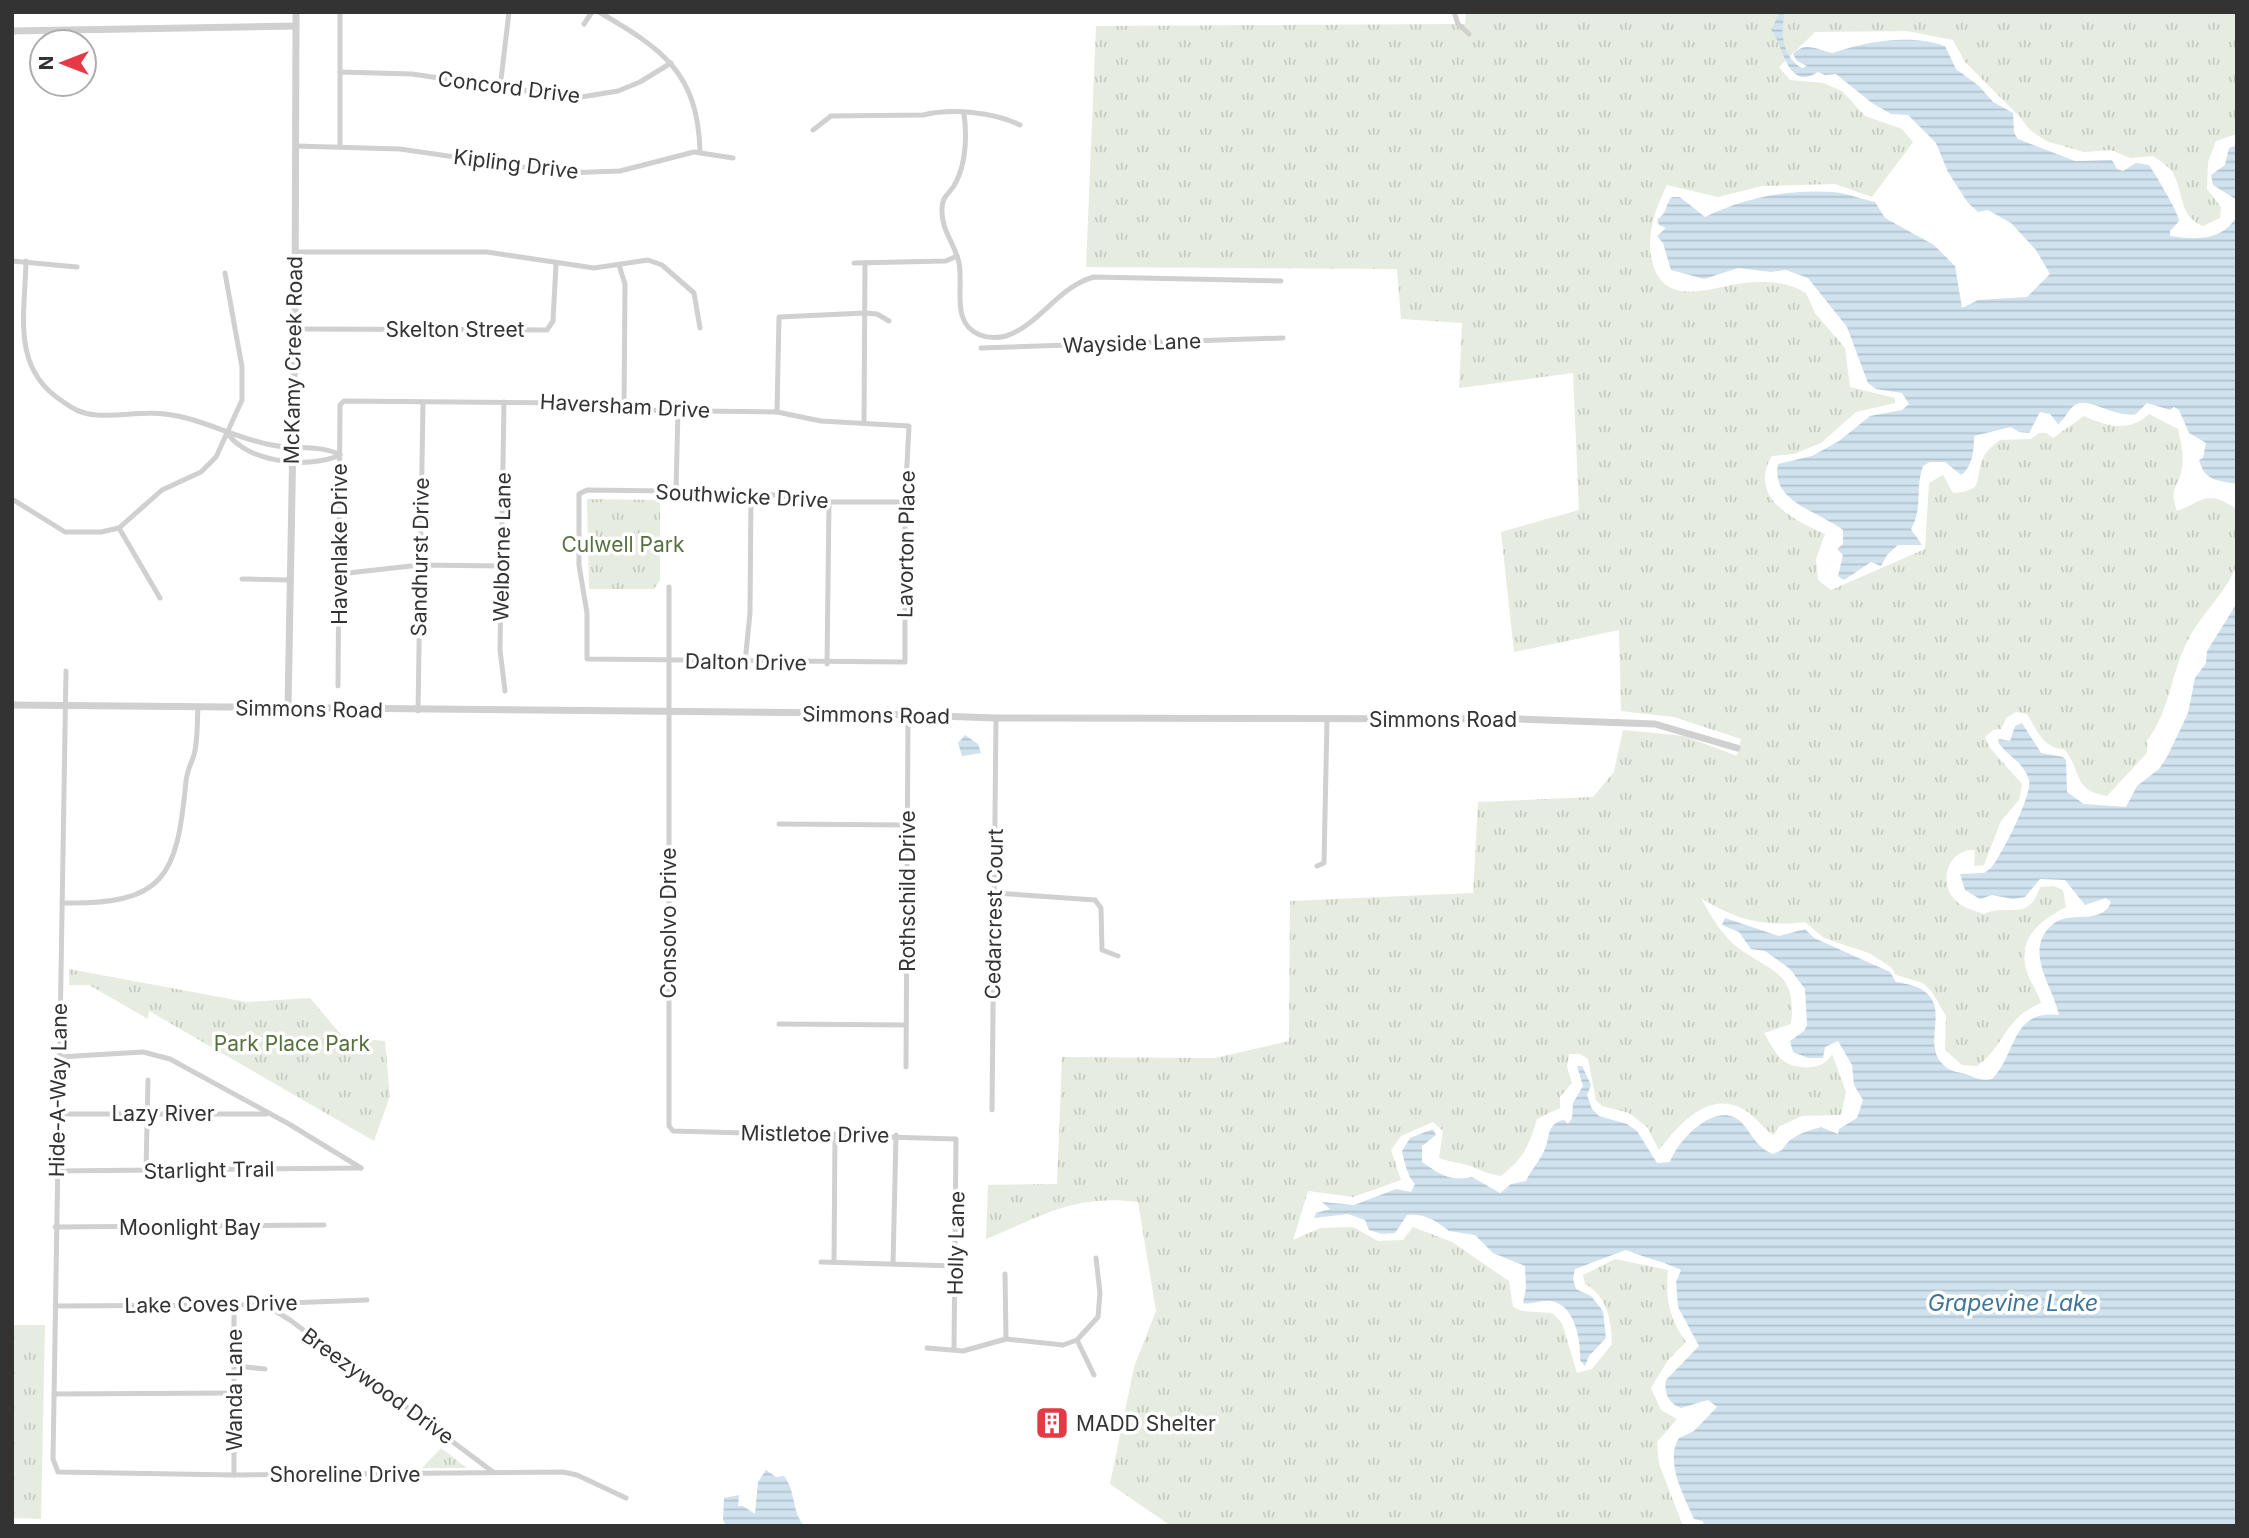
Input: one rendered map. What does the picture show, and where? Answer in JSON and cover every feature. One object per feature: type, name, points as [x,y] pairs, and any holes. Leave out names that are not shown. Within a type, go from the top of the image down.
[{"type":"street","name":"McKamy Creek Road","points":[[288,709],[295,329],[296,12]]},
{"type":"street","points":[[340,12],[340,146]]},
{"type":"street","points":[[500,88],[509,12]]},
{"type":"street","points":[[584,24],[592,12]]},
{"type":"street","points":[[599,12],[652,43],[671,64],[696,110],[700,152]]},
{"type":"street","points":[[1454,12],[1458,24],[1469,34]]},
{"type":"street","points":[[12,31],[296,26]]},
{"type":"street","name":"Concord Drive","points":[[340,72],[412,74],[575,98],[602,96],[640,82],[671,64]]},
{"type":"street","points":[[813,130],[831,116],[923,115],[937,112],[1007,118],[1020,125]]},
{"type":"street","points":[[964,114],[964,150],[956,183],[943,197],[942,209],[947,237],[957,256],[961,311],[974,332],[985,337],[1009,335],[1071,286],[1094,277],[1281,281]]},
{"type":"street","name":"Kipling Drive","points":[[296,146],[400,149],[564,173],[620,171],[700,152],[733,158]]},
{"type":"street","points":[[295,252],[487,252],[594,268],[655,261],[679,278],[697,300],[700,328]]},
{"type":"street","points":[[854,263],[946,261],[957,256]]},
{"type":"street","points":[[12,261],[77,267]]},
{"type":"street","points":[[26,261],[24,346],[28,362],[44,390],[79,412],[97,415],[165,414],[291,449],[329,449],[340,455]]},
{"type":"street","points":[[864,423],[865,263]]},
{"type":"street","name":"Skelton Street","points":[[295,329],[547,330],[553,321],[556,264]]},
{"type":"street","points":[[619,265],[625,284],[624,410]]},
{"type":"street","points":[[12,499],[65,532],[89,534],[119,528],[162,490],[201,472],[216,457],[242,400],[242,367],[225,273]]},
{"type":"street","points":[[777,412],[779,317],[865,313],[877,314],[889,321]]},
{"type":"street","name":"Wayside Lane","points":[[981,348],[1283,338]]},
{"type":"street","name":"Haversham Drive","points":[[340,402],[566,403],[624,410],[777,412],[821,421],[909,426]]},
{"type":"street","name":"Havenlake Drive","points":[[338,686],[340,402]]},
{"type":"street","name":"Sandhurst Drive","points":[[418,711],[423,402]]},
{"type":"street","name":"Welborne Lane","points":[[504,402],[500,650],[505,691]]},
{"type":"street","points":[[676,491],[678,410]]},
{"type":"street","name":"Lavorton Place","points":[[905,662],[905,502],[909,426]]},
{"type":"street","points":[[228,433],[236,445],[268,458],[328,460],[340,455]]},
{"type":"street","name":"Southwicke Drive","points":[[587,659],[587,613],[579,565],[579,494],[591,489],[751,492],[829,502],[905,502]]},
{"type":"street","points":[[745,662],[750,613],[751,492]]},
{"type":"street","points":[[827,664],[829,502]]},
{"type":"street","points":[[119,528],[160,598]]},
{"type":"street","points":[[339,574],[420,565],[502,566]]},
{"type":"street","points":[[242,579],[290,580]]},
{"type":"street","name":"Consolvo Drive","points":[[669,587],[667,1120],[673,1131]]},
{"type":"street","name":"Dalton Drive","points":[[587,659],[827,664],[905,662]]},
{"type":"street","name":"Hide-A-Way Lane","points":[[58,1472],[52,1460],[66,671]]},
{"type":"street","name":"Simmons Road","points":[[12,705],[996,718],[1164,716],[1327,720],[1510,719],[1655,723],[1737,748]]},
{"type":"street","points":[[62,903],[124,900],[154,886],[168,870],[185,816],[186,778],[195,746],[198,707]]},
{"type":"street","name":"Rothschild Drive","points":[[906,1067],[908,715]]},
{"type":"street","name":"Cedarcrest Court","points":[[992,1110],[996,718]]},
{"type":"street","points":[[1317,866],[1324,863],[1327,720]]},
{"type":"street","points":[[779,824],[907,825]]},
{"type":"street","points":[[995,893],[1095,900],[1101,908],[1102,950],[1118,956]]},
{"type":"street","points":[[779,1024],[906,1026]]},
{"type":"street","points":[[59,1057],[143,1052],[170,1059],[270,1114]]},
{"type":"street","points":[[146,1170],[148,1080]]},
{"type":"street","name":"Lazy River","points":[[57,1114],[270,1114]]},
{"type":"street","name":"Starlight Trail","points":[[56,1171],[361,1168],[270,1114]]},
{"type":"street","name":"Mistletoe Drive","points":[[673,1131],[896,1135],[956,1139]]},
{"type":"street","points":[[834,1262],[835,1134]]},
{"type":"street","points":[[892,1264],[896,1135]]},
{"type":"street","name":"Holly Lane","points":[[954,1348],[956,1139]]},
{"type":"street","name":"Moonlight Bay","points":[[55,1227],[324,1225]]},
{"type":"street","points":[[927,1348],[974,1349],[1006,1339],[1063,1345],[1077,1340],[1098,1317],[1100,1293],[1096,1258]]},
{"type":"street","points":[[821,1262],[955,1266]]},
{"type":"street","points":[[1005,1274],[1006,1339]]},
{"type":"street","name":"Lake Coves Drive","points":[[55,1306],[234,1305],[367,1300]]},
{"type":"street","name":"Breezywood Drive","points":[[262,1303],[290,1320],[493,1472]]},
{"type":"street","name":"Wanda Lane","points":[[234,1305],[234,1475]]},
{"type":"street","points":[[1077,1340],[1094,1375]]},
{"type":"street","points":[[234,1366],[264,1368]]},
{"type":"street","points":[[54,1394],[234,1393]]},
{"type":"street","name":"Shoreline Drive","points":[[58,1472],[234,1475],[571,1472],[626,1498]]},
{"type":"green space","points":[[1466,12],[2237,12],[2237,134],[2216,141],[2208,162],[2207,189],[2221,207],[2220,218],[2203,226],[2189,216],[2175,178],[2165,164],[2153,156],[2130,158],[2111,150],[2084,152],[2046,141],[2030,130],[1965,62],[1953,40],[1907,31],[1815,32],[1779,67],[1790,80],[1823,83],[1842,91],[1865,116],[1902,129],[1913,142],[1872,197],[1835,184],[1762,186],[1718,197],[1667,185],[1653,220],[1650,247],[1656,273],[1665,284],[1676,290],[1702,291],[1744,283],[1768,282],[1791,286],[1806,293],[1815,313],[1845,348],[1850,387],[1895,398],[1895,403],[1856,412],[1821,443],[1794,454],[1772,456],[1766,471],[1765,484],[1778,506],[1800,522],[1825,534],[1816,559],[1818,580],[1831,590],[1925,549],[1929,483],[1943,475],[1953,493],[1971,490],[1977,482],[1984,456],[2000,440],[2031,439],[2039,433],[2046,433],[2053,438],[2084,416],[2109,425],[2126,426],[2149,414],[2178,429],[2183,458],[2181,475],[2174,492],[2177,511],[2211,498],[2235,508],[2239,537],[2238,560],[2232,576],[2194,629],[2183,651],[2161,717],[2147,741],[2147,753],[2107,796],[2088,789],[2083,784],[2064,749],[2046,742],[2027,714],[2016,712],[2006,718],[2001,729],[1993,730],[1985,737],[1990,748],[2022,784],[2019,800],[2001,821],[1984,865],[1974,866],[1975,850],[1959,854],[1953,860],[1947,875],[1949,891],[1961,905],[1984,914],[2024,908],[2030,905],[2040,887],[2054,886],[2063,890],[2066,907],[2039,925],[2025,949],[2027,972],[2041,1003],[2019,1017],[1994,1050],[1977,1066],[1962,1065],[1945,1050],[1946,1016],[1932,992],[1923,983],[1896,975],[1891,967],[1869,953],[1824,938],[1805,922],[1776,923],[1738,917],[1701,898],[1717,924],[1737,947],[1771,969],[1786,983],[1792,1007],[1791,1024],[1764,1033],[1779,1057],[1792,1065],[1807,1068],[1822,1064],[1832,1054],[1846,1092],[1841,1115],[1802,1116],[1778,1127],[1774,1135],[1745,1110],[1719,1104],[1696,1112],[1659,1150],[1647,1127],[1629,1113],[1602,1106],[1596,1100],[1588,1059],[1580,1054],[1569,1054],[1567,1067],[1572,1083],[1560,1097],[1560,1108],[1537,1119],[1525,1151],[1501,1176],[1439,1158],[1443,1131],[1433,1122],[1401,1136],[1391,1150],[1401,1180],[1353,1197],[1308,1191],[1293,1240],[1320,1228],[1353,1227],[1378,1241],[1403,1240],[1413,1227],[1452,1242],[1509,1281],[1513,1307],[1522,1311],[1552,1313],[1562,1323],[1577,1373],[1592,1369],[1612,1344],[1607,1310],[1599,1295],[1585,1284],[1583,1275],[1615,1259],[1668,1270],[1670,1308],[1686,1342],[1668,1360],[1651,1388],[1661,1410],[1677,1419],[1657,1442],[1659,1464],[1683,1526],[1171,1526],[1110,1484],[1134,1367],[1156,1311],[1138,1202],[1116,1200],[1077,1204],[1042,1215],[986,1239],[988,1185],[1057,1184],[1062,1057],[1215,1058],[1289,1041],[1290,901],[1473,893],[1478,802],[1593,797],[1614,772],[1623,730],[1684,736],[1737,756],[1741,739],[1674,717],[1621,711],[1619,630],[1514,652],[1501,532],[1579,510],[1573,373],[1459,388],[1462,323],[1401,319],[1397,269],[1086,267],[1096,26],[1465,24]]},
{"type":"green space","name":"Culwell Park","points":[[587,499],[660,500],[660,580],[654,589],[589,589]]},
{"type":"green space","name":"Park Place Park","points":[[69,969],[246,1002],[310,998],[343,1037],[385,1041],[390,1096],[374,1141],[149,1011],[148,1019],[89,985],[69,985]]},
{"type":"green space","points":[[12,1325],[45,1325],[41,1519],[12,1518]]},
{"type":"green space","points":[[441,1448],[467,1468],[422,1468]]},
{"type":"water","points":[[1780,12],[1785,12],[1784,43],[1790,57],[1802,68],[1807,66],[1797,61],[1793,54],[1808,47],[1833,53],[1889,40],[1918,40],[1945,46],[1956,69],[1979,86],[1993,102],[2013,113],[2014,133],[2018,139],[2075,161],[2112,160],[2117,169],[2123,171],[2136,163],[2149,165],[2178,217],[2179,221],[2170,231],[2170,236],[2208,237],[2224,230],[2237,216],[2237,484],[2213,479],[2205,472],[2199,460],[2203,458],[2206,443],[2189,433],[2179,410],[2174,407],[2170,410],[2147,403],[2136,414],[2127,414],[2083,403],[2074,406],[2058,424],[2050,414],[2040,412],[2029,433],[2019,432],[2011,427],[1974,436],[1970,463],[1961,475],[1945,462],[1930,462],[1923,466],[1917,514],[1911,529],[1922,545],[1898,545],[1887,555],[1881,566],[1871,562],[1844,580],[1838,576],[1843,555],[1837,549],[1843,544],[1843,530],[1789,497],[1778,477],[1778,464],[1812,456],[1839,441],[1870,416],[1902,410],[1909,404],[1902,393],[1876,389],[1868,383],[1847,327],[1808,278],[1786,270],[1771,272],[1738,268],[1704,279],[1671,270],[1663,243],[1657,236],[1666,228],[1659,225],[1657,219],[1663,215],[1672,197],[1680,197],[1705,217],[1750,200],[1799,192],[1837,193],[1875,202],[1885,218],[1934,245],[1955,266],[1962,308],[1978,300],[2027,297],[2050,274],[2036,250],[2011,223],[1988,210],[1978,212],[1968,203],[1948,172],[1936,143],[1908,115],[1891,114],[1872,103],[1836,74],[1825,75],[1818,72],[1807,77],[1792,71],[1771,30]]},
{"type":"water","points":[[2237,145],[2237,200],[2213,185],[2211,175],[2225,165],[2229,148]]},
{"type":"water","name":"Grapevine Lake","points":[[2237,603],[2237,1526],[1704,1526],[1703,1521],[1694,1519],[1686,1501],[1675,1468],[1675,1447],[1679,1438],[1694,1431],[1717,1407],[1708,1400],[1681,1408],[1670,1400],[1666,1389],[1666,1380],[1699,1346],[1678,1307],[1676,1282],[1681,1270],[1626,1250],[1575,1269],[1573,1279],[1576,1289],[1591,1296],[1603,1311],[1606,1338],[1589,1356],[1585,1366],[1580,1360],[1578,1333],[1571,1316],[1559,1304],[1550,1301],[1523,1303],[1526,1288],[1525,1266],[1493,1253],[1475,1235],[1449,1231],[1435,1221],[1413,1214],[1407,1215],[1395,1233],[1382,1234],[1369,1230],[1365,1220],[1348,1214],[1314,1218],[1316,1213],[1330,1209],[1322,1202],[1354,1205],[1396,1189],[1411,1192],[1415,1184],[1408,1172],[1402,1151],[1410,1138],[1433,1129],[1436,1135],[1422,1146],[1422,1162],[1440,1173],[1451,1178],[1472,1177],[1500,1193],[1511,1184],[1526,1181],[1544,1151],[1551,1128],[1564,1120],[1568,1124],[1572,1118],[1573,1103],[1583,1086],[1577,1066],[1582,1066],[1591,1085],[1587,1095],[1592,1109],[1599,1116],[1627,1124],[1637,1131],[1657,1163],[1670,1162],[1679,1145],[1695,1128],[1714,1117],[1724,1115],[1734,1117],[1744,1125],[1760,1146],[1773,1154],[1782,1150],[1794,1137],[1821,1127],[1838,1134],[1839,1129],[1857,1118],[1863,1100],[1854,1085],[1852,1065],[1838,1041],[1825,1047],[1823,1058],[1808,1058],[1793,1052],[1790,1041],[1804,1031],[1807,1025],[1805,989],[1790,969],[1765,951],[1751,949],[1739,932],[1722,925],[1725,918],[1779,936],[1805,929],[1814,938],[1890,972],[1896,982],[1917,987],[1930,996],[1935,1007],[1934,1045],[1937,1057],[1951,1070],[1979,1079],[1992,1079],[2023,1026],[2043,1015],[2059,1015],[2042,968],[2040,945],[2044,934],[2060,920],[2101,914],[2111,902],[2106,898],[2085,905],[2065,880],[2040,879],[2025,897],[2013,899],[1992,895],[1980,899],[1965,890],[1960,874],[1984,873],[1991,868],[2015,825],[2029,787],[2027,774],[1998,742],[1999,739],[2010,741],[2015,726],[2022,723],[2041,753],[2066,760],[2067,792],[2084,804],[2126,807],[2137,786],[2159,769],[2167,757],[2188,713],[2195,678],[2206,663],[2207,651]]},
{"type":"water","points":[[965,735],[978,744],[981,753],[962,756],[958,743]]},
{"type":"water","points":[[766,1470],[776,1477],[784,1476],[791,1489],[798,1516],[805,1526],[726,1526],[723,1520],[724,1498],[739,1495],[738,1506],[743,1506],[755,1514],[758,1482]]},
{"type":"place","name":"MADD Shelter","points":[[1052,1423]]}]
